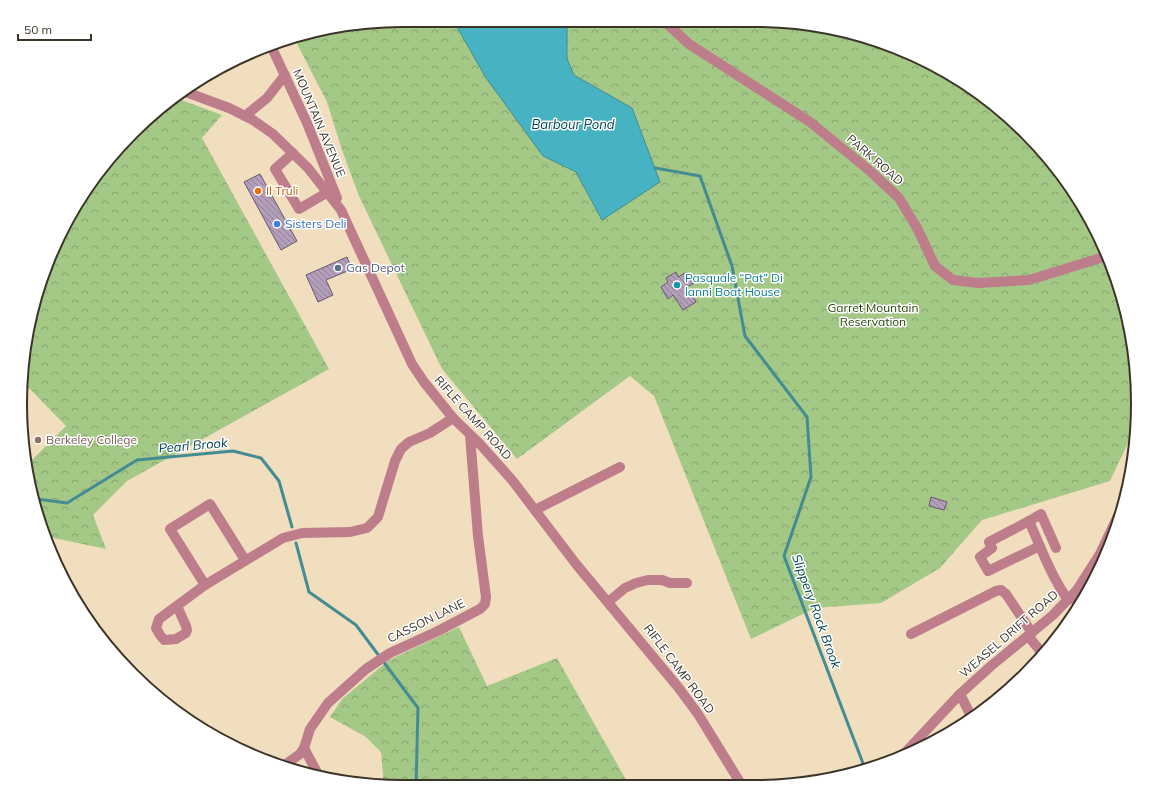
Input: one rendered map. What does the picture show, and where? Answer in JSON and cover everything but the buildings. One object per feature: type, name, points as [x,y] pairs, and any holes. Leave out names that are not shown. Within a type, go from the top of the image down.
[{"type":"street","name":"PARK ROAD","points":[[671,27],[689,44],[810,122],[870,171],[899,198],[917,228],[935,266],[953,280],[978,283],[1029,280],[1101,258]]},
{"type":"street","name":"MOUNTAIN AVENUE","points":[[273,50],[307,123],[341,210]]},
{"type":"street","points":[[245,116],[267,98],[285,75]]},
{"type":"street","name":"RIFLE CAMP ROAD","points":[[190,93],[230,108],[273,134],[294,153],[328,192],[341,210],[412,364],[424,382],[453,418],[512,480],[576,564],[682,692],[698,714],[739,780]]},
{"type":"street","points":[[294,153],[275,169],[299,209],[328,192]]},
{"type":"street","points":[[177,606],[205,585],[283,538],[302,532],[350,532],[366,528],[378,517],[395,461],[401,449],[409,442],[430,432],[453,418]]},
{"type":"street","name":"CASSON LANE","points":[[290,762],[294,760],[304,748],[310,729],[328,703],[366,669],[390,653],[480,609],[484,604],[486,597],[478,536],[470,435]]},
{"type":"street","points":[[534,510],[620,467]]},
{"type":"street","points":[[205,585],[170,529],[210,504],[245,560]]},
{"type":"street","points":[[1040,546],[988,571],[980,557],[992,548],[990,542],[1029,522],[1041,514],[1056,548]]},
{"type":"street","points":[[1029,522],[1059,588],[1075,601]]},
{"type":"street","name":"WEASEL DRIFT ROAD","points":[[913,745],[960,694],[991,666],[1054,615],[1088,576],[1096,562]]},
{"type":"street","points":[[608,602],[625,588],[648,580],[662,580],[670,584],[687,583]]},
{"type":"street","points":[[911,634],[996,591],[1001,590],[1006,594],[1040,650]]},
{"type":"street","points":[[960,694],[970,712]]},
{"type":"street","points":[[304,748],[315,769]]},
{"type":"green space","name":"Garret Mountain Reservation","points":[[404,27],[779,28],[828,34],[876,47],[899,56],[943,77],[964,90],[1003,120],[1038,155],[1068,194],[1081,215],[1111,282],[1124,330],[1130,379],[1131,404],[1129,441],[1110,481],[982,520],[940,568],[881,603],[815,608],[751,639],[654,396],[630,376],[517,459],[442,369],[359,196],[342,150],[327,102],[296,43],[330,34],[354,30]]},
{"type":"green space","points":[[181,100],[222,115],[202,138],[329,369],[127,481],[93,515],[106,549],[52,538],[40,501],[31,461],[66,426],[30,389],[28,389],[30,354],[34,330],[47,282],[66,237],[90,194],[120,155],[137,137],[155,120]]},
{"type":"green space","points":[[459,627],[487,686],[557,658],[626,780],[383,779],[381,752],[366,737],[330,717],[342,699],[389,660]]},
{"type":"water","name":"Barbour Pond","points":[[457,27],[567,27],[567,59],[574,75],[632,108],[660,182],[602,220],[576,172],[543,156],[486,78]]},
{"type":"waterway","name":"Slippery Rock Brook","points":[[655,168],[700,176],[732,266],[745,336],[807,417],[811,477],[784,556],[863,764]]},
{"type":"waterway","name":"Pearl Brook","points":[[40,499],[67,503],[137,460],[233,451],[261,458],[279,481],[292,527]]},
{"type":"waterway","name":"Pearl Brook","points":[[296,543],[309,592],[356,625],[418,708],[416,780]]},
{"type":"place","name":"Il Truli","points":[[258,191]]},
{"type":"place","name":"Sisters Deli","points":[[277,224]]},
{"type":"place","name":"Gas Depot","points":[[338,268]]},
{"type":"place","name":"Pasquale “Pat” Di lanni Boat House","points":[[677,285]]},
{"type":"place","name":"Berkeley College","points":[[38,440]]}]
